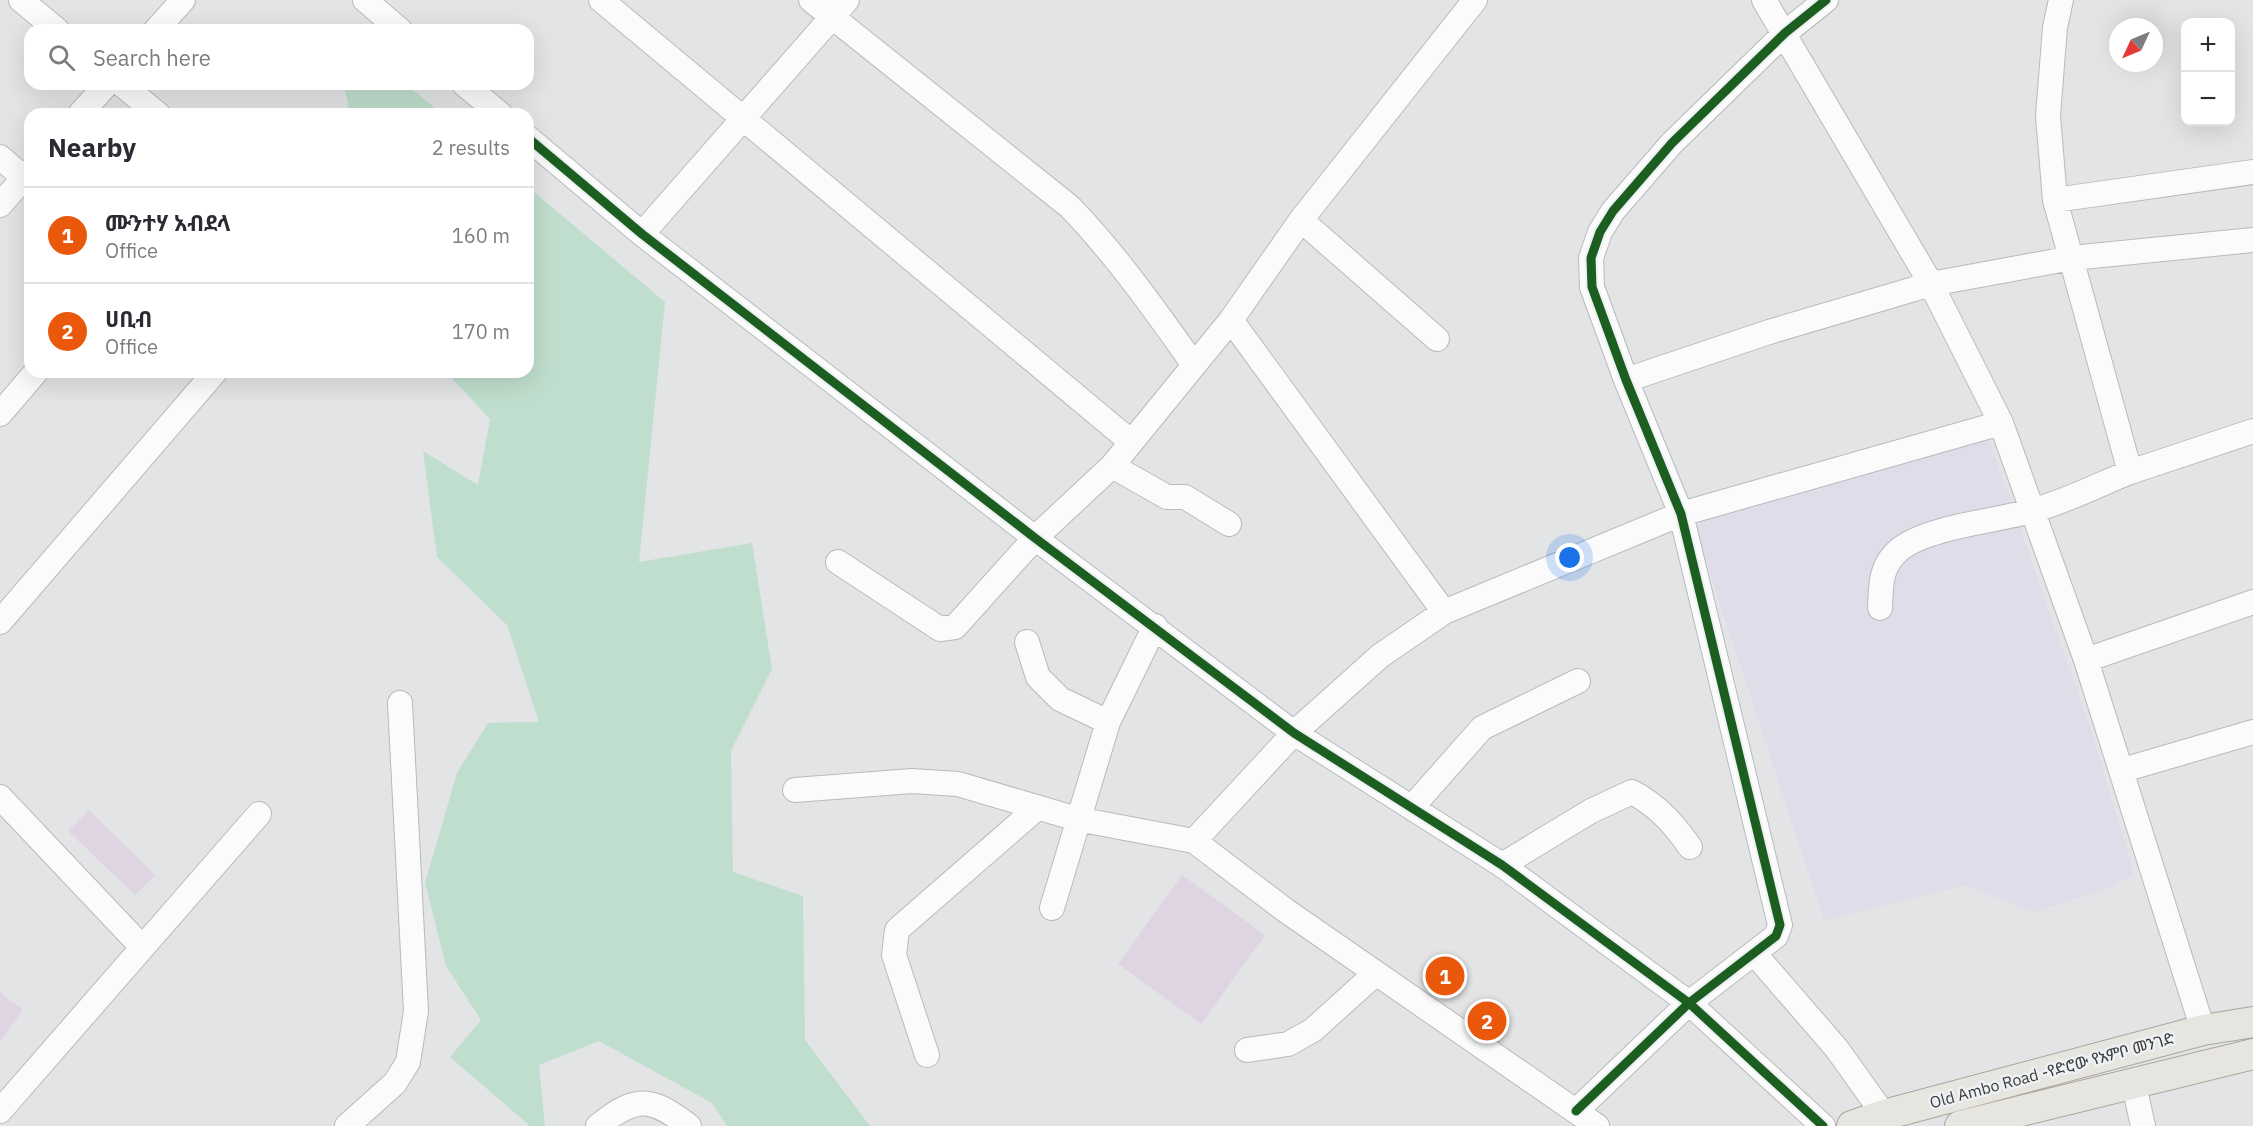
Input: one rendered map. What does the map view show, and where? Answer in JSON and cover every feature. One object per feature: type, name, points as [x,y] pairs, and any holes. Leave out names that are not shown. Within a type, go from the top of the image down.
[{"type":"main road","name":"Old Ambo Road -የድሮው የአምቦ መንገድ","points":[[1852,1126],[1884,1114],[2203,1030],[2253,1022]]},
{"type":"main road","name":"Old Ambo Road -የድሮው የአምቦ መንገድ","points":[[1960,1126],[2253,1054]]},
{"type":"street","points":[[21,0],[50,24]]},
{"type":"street","points":[[161,24],[183,0]]},
{"type":"street","points":[[365,0],[393,24]]},
{"type":"street","points":[[601,0],[746,118],[1130,441]]},
{"type":"street","points":[[811,0],[840,9],[1070,207],[1104,242],[1194,365]]},
{"type":"street","points":[[838,562],[940,629],[956,627],[1035,538],[1112,466],[1130,441],[1231,320],[1301,220],[1475,0]]},
{"type":"street","points":[[1764,0],[1931,284],[2001,423],[2034,510],[2123,770],[2203,1030]]},
{"type":"street","points":[[1576,1111],[1689,1004],[1776,936],[1780,925],[1779,913],[1681,514],[1626,380],[1592,287],[1591,258],[1600,232],[1613,211],[1679,135],[1785,33],[1826,0]]},
{"type":"street","points":[[2061,0],[2055,27],[2048,116],[2055,200],[2130,472]]},
{"type":"street","points":[[642,234],[840,9]]},
{"type":"street","points":[[85,108],[102,90]]},
{"type":"street","points":[[128,90],[151,108]]},
{"type":"street","points":[[471,90],[493,108]]},
{"type":"street","points":[[534,143],[642,234],[1035,538],[1155,626],[1294,733],[1413,806],[1502,865],[1689,1004],[1823,1126]]},
{"type":"street","points":[[0,157],[24,174]]},
{"type":"street","points":[[2055,200],[2253,172]]},
{"type":"street","points":[[0,205],[24,181]]},
{"type":"street","points":[[1301,220],[1437,339]]},
{"type":"street","points":[[1626,380],[1769,332],[1931,284],[2072,258],[2253,240]]},
{"type":"street","points":[[1231,320],[1444,612]]},
{"type":"street","points":[[0,414],[31,378]]},
{"type":"street","points":[[1,619],[210,378]]},
{"type":"street","points":[[1194,840],[1294,733],[1380,656],[1444,612],[1681,514],[2001,423]]},
{"type":"street","points":[[1880,608],[1881,578],[1885,565],[1899,550],[1919,537],[2034,510],[2130,472],[2253,431]]},
{"type":"street","points":[[1112,466],[1167,496],[1185,497],[1229,525]]},
{"type":"street","points":[[2086,660],[2253,602]]},
{"type":"street","points":[[1052,908],[1108,722],[1155,626]]},
{"type":"street","points":[[1027,642],[1038,677],[1060,699],[1108,722]]},
{"type":"street","points":[[1413,806],[1482,728],[1578,681]]},
{"type":"street","points":[[347,1126],[394,1083],[408,1062],[416,1011],[400,704]]},
{"type":"street","points":[[2123,770],[2253,732]]},
{"type":"street","points":[[795,790],[912,781],[958,784],[1077,819],[1194,840],[1376,974],[1597,1126]]},
{"type":"street","points":[[1502,865],[1591,811],[1632,792],[1650,802],[1672,820],[1690,847]]},
{"type":"street","points":[[0,797],[141,946]]},
{"type":"street","points":[[927,1055],[894,955],[897,930],[1037,808]]},
{"type":"street","points":[[0,1111],[141,946],[259,814]]},
{"type":"street","points":[[1754,953],[1837,1049],[1884,1114]]},
{"type":"street","points":[[1247,1050],[1288,1044],[1313,1030],[1376,974]]},
{"type":"street","points":[[2134,1085],[2143,1126]]},
{"type":"street","points":[[598,1126],[621,1107],[640,1103],[664,1107],[689,1126]]},
{"type":"shaded area","points":[[1987,434],[2093,737],[2134,874],[2108,888],[2034,912],[1965,885],[1824,920],[1692,518]]},
{"type":"green space","points":[[345,90],[413,90],[435,108],[349,108]]},
{"type":"green space","points":[[534,192],[665,302],[639,562],[752,543],[772,669],[731,751],[733,872],[803,896],[805,1040],[870,1126],[727,1126],[712,1103],[599,1041],[539,1065],[545,1126],[530,1126],[450,1057],[481,1020],[446,966],[425,883],[457,773],[488,723],[539,722],[507,625],[437,557],[423,451],[478,485],[490,419],[452,378],[534,378]]},
{"type":"building","points":[[89,810],[155,875],[135,895],[68,831]]},
{"type":"building","points":[[1182,875],[1265,935],[1201,1024],[1118,964]]},
{"type":"building","points":[[0,992],[23,1010],[0,1041]]},
{"type":"cycle path","points":[[1576,1111],[1689,1003],[1776,936],[1780,925],[1681,514],[1626,380],[1592,287],[1591,258],[1600,232],[1613,211],[1672,143],[1785,33],[1826,0]]},
{"type":"cycle path","points":[[534,143],[642,234],[1035,538],[1294,733],[1502,865],[1689,1003],[1823,1126]]},
{"type":"place","name":"ሙንተሃ አብደላ","points":[[1445,976]]},
{"type":"place","name":"ሀቢብ","points":[[1487,1021]]}]
